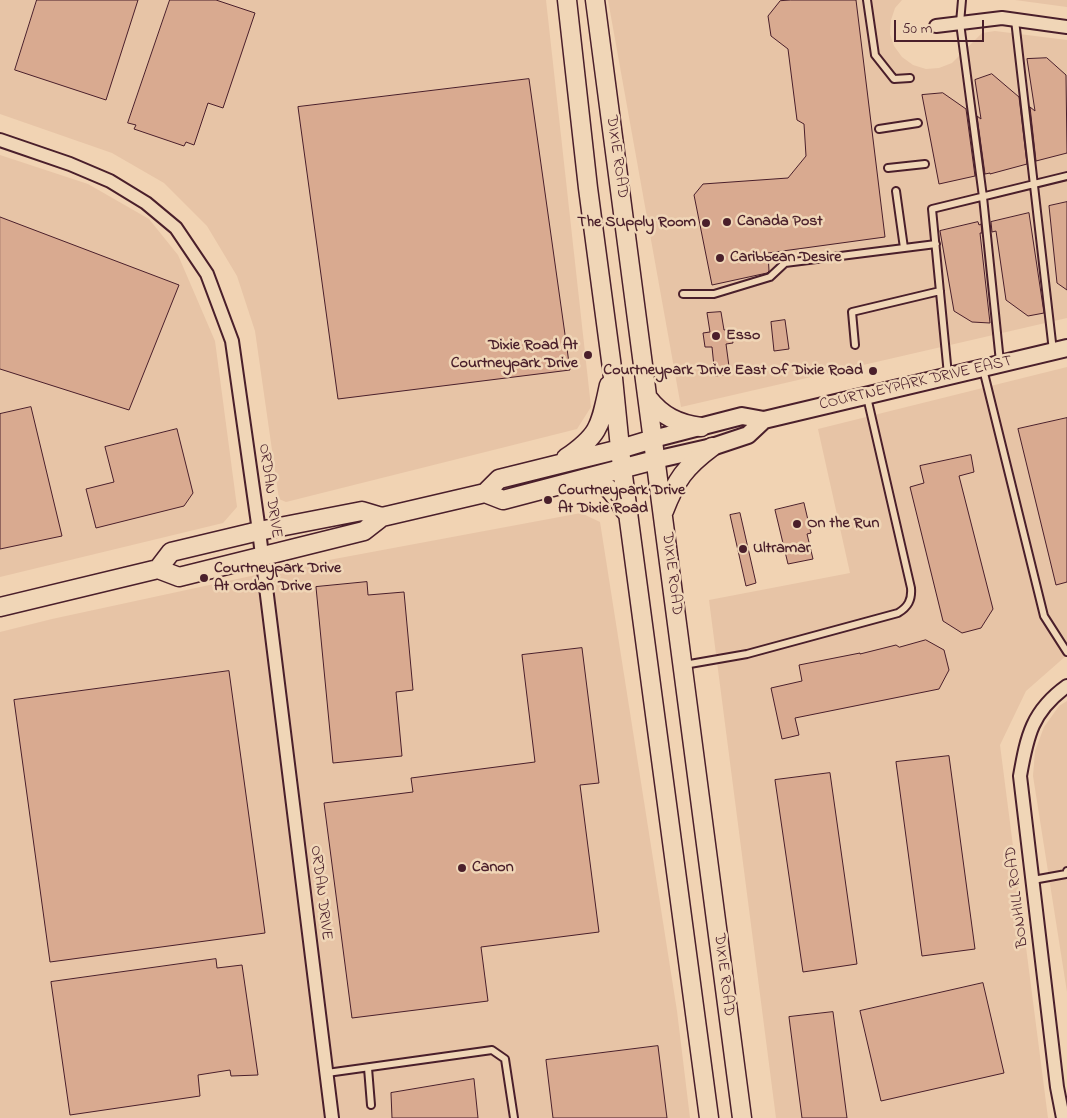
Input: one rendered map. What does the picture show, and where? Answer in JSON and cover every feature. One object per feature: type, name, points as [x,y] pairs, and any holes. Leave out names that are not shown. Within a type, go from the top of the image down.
[{"type":"main road","name":"DIXIE ROAD","points":[[567,0],[588,188],[612,368],[622,468],[709,1118]]},
{"type":"main road","name":"DIXIE ROAD","points":[[595,0],[742,1118]]},
{"type":"main road","points":[[557,464],[582,447],[597,430],[612,368]]},
{"type":"main road","points":[[648,398],[665,416],[676,422],[701,427]]},
{"type":"main road","name":"COURTNEYPARK DRIVE EAST","points":[[158,569],[179,577],[364,531],[382,518],[485,493],[499,479],[653,439]]},
{"type":"main road","points":[[663,514],[674,486],[694,460],[712,447]]},
{"type":"main road","name":"COURTNEYPARK DRIVE EAST","points":[[485,493],[503,500],[580,478],[655,460]]},
{"type":"main road","points":[[580,478],[593,480],[605,485],[615,494],[629,516]]},
{"type":"main road","points":[[0,607],[158,569],[171,552],[258,531],[362,510],[382,518]]},
{"type":"street","points":[[936,26],[1002,18],[1067,27]]},
{"type":"street","name":"ORDAN DRIVE","points":[[0,140],[77,167],[110,181],[146,203],[176,228],[207,274],[232,341],[262,556],[332,1118]]},
{"type":"street","name":"COURTNEYPARK DRIVE EAST","points":[[653,439],[742,416],[764,420],[1060,349]]},
{"type":"street","name":"COURTNEYPARK DRIVE EAST","points":[[655,460],[712,447],[748,435],[764,420]]},
{"type":"street","name":"BONHILL ROAD","points":[[1063,1118],[1020,776],[1026,742],[1036,718],[1053,696],[1067,686]]},
{"type":"lane","points":[[867,0],[875,55],[894,79],[910,78]]},
{"type":"lane","points":[[962,0],[960,23],[983,197],[1001,363]]},
{"type":"lane","points":[[1015,20],[1034,184],[1060,349]]},
{"type":"lane","points":[[879,129],[918,124]]},
{"type":"lane","points":[[888,168],[924,164]]},
{"type":"lane","points":[[948,376],[932,209],[1067,176]]},
{"type":"lane","points":[[896,191],[904,248]]},
{"type":"lane","points":[[684,294],[714,294],[770,277],[785,263],[936,244]]},
{"type":"lane","points":[[855,345],[852,312],[940,291]]},
{"type":"lane","points":[[983,368],[1044,616],[1067,652]]},
{"type":"lane","points":[[683,665],[747,654],[898,613],[905,609],[909,603],[912,588],[866,395]]},
{"type":"lane","points":[[1032,880],[1067,873]]},
{"type":"lane","points":[[327,1074],[492,1050],[505,1060],[514,1118]]},
{"type":"lane","points":[[368,1068],[371,1105]]},
{"type":"shaded area","points":[[0,0],[546,0],[591,407],[577,429],[286,502],[279,499],[255,331],[237,276],[207,226],[164,183],[112,153],[0,114]]},
{"type":"shaded area","points":[[608,0],[902,0],[895,8],[891,20],[890,34],[894,46],[902,57],[913,65],[926,69],[939,68],[952,63],[982,33],[995,31],[1067,40],[1067,318],[681,407]]},
{"type":"shaded area","points":[[1015,0],[1067,0],[1067,7]]},
{"type":"shaded area","points":[[0,155],[88,184],[149,219],[178,255],[215,341],[237,507],[223,523],[0,577]]},
{"type":"shaded area","points":[[1067,367],[1067,655],[1026,691],[1000,745],[1048,1118],[776,1118],[709,600],[850,573],[818,429]]},
{"type":"shaded area","points":[[581,513],[600,522],[677,1011],[690,1118],[0,1118],[0,632],[302,565]]},
{"type":"shaded area","points":[[1067,701],[1067,992],[1033,776],[1035,751],[1044,727],[1059,706]]},
{"type":"building","points":[[37,0],[138,0],[106,100],[15,70]]},
{"type":"building","points":[[170,0],[216,0],[255,13],[223,108],[208,103],[194,145],[186,142],[184,146],[134,129],[136,125],[128,123]]},
{"type":"building","points":[[856,0],[885,237],[768,253],[769,271],[767,273],[712,285],[694,195],[703,184],[788,178],[806,156],[804,124],[797,120],[788,49],[771,36],[768,16],[780,1]]},
{"type":"building","points":[[1047,58],[1066,75],[1067,153],[1036,161],[1030,107],[1035,111],[1027,59]]},
{"type":"building","points":[[992,74],[1019,97],[1027,164],[985,174],[977,116],[981,119],[975,80]]},
{"type":"building","points":[[529,79],[570,370],[338,399],[298,107]]},
{"type":"building","points":[[943,93],[966,109],[975,176],[939,184],[922,95]]},
{"type":"building","points":[[1067,202],[1067,290],[1057,283],[1049,206]]},
{"type":"building","points":[[1029,213],[1044,313],[1028,316],[1006,300],[996,231],[992,232],[991,222]]},
{"type":"building","points":[[0,217],[179,285],[129,410],[0,369]]},
{"type":"building","points":[[978,222],[979,225],[981,224],[982,233],[980,233],[990,323],[972,322],[954,311],[940,231]]},
{"type":"building","points":[[721,312],[724,330],[731,329],[733,343],[726,344],[730,374],[715,376],[712,347],[705,347],[703,333],[710,332],[707,313]]},
{"type":"building","points":[[785,320],[789,349],[774,351],[771,322]]},
{"type":"building","points":[[31,407],[62,536],[0,549],[0,414]]},
{"type":"building","points":[[1067,418],[1067,582],[1056,585],[1018,429]]},
{"type":"building","points":[[177,429],[193,493],[184,506],[96,528],[86,489],[114,482],[105,447]]},
{"type":"building","points":[[971,455],[974,472],[959,476],[993,609],[981,628],[962,633],[943,621],[910,487],[924,483],[920,466]]},
{"type":"building","points":[[804,503],[811,533],[807,534],[813,559],[788,564],[775,510]]},
{"type":"building","name":"Ultramar","points":[[740,513],[756,583],[746,586],[730,515]]},
{"type":"building","points":[[367,582],[368,595],[404,592],[413,690],[396,692],[402,756],[333,763],[316,587]]},
{"type":"building","points":[[926,640],[944,650],[949,670],[939,689],[795,718],[799,735],[782,739],[771,688],[802,681],[799,665],[860,654],[896,645],[899,647]]},
{"type":"building","name":"Canon","points":[[582,648],[599,783],[580,785],[599,932],[481,947],[488,1001],[352,1018],[324,803],[413,792],[411,778],[535,762],[522,655]]},
{"type":"building","points":[[229,671],[265,933],[50,962],[14,700]]},
{"type":"building","points":[[949,756],[975,949],[922,956],[896,762]]},
{"type":"building","points":[[830,773],[857,964],[803,972],[775,780]]},
{"type":"building","points":[[216,959],[217,968],[242,965],[258,1075],[231,1076],[230,1070],[198,1075],[200,1096],[70,1115],[51,982]]},
{"type":"building","points":[[983,983],[1004,1073],[881,1101],[860,1011]]},
{"type":"building","points":[[833,1012],[847,1118],[802,1118],[789,1017]]},
{"type":"building","points":[[658,1046],[667,1118],[553,1118],[546,1060]]},
{"type":"building","points":[[474,1079],[478,1118],[392,1118],[391,1093]]},
{"type":"place","name":"Canada Post","points":[[727,222]]},
{"type":"place","name":"The SUpply Room","points":[[706,223]]},
{"type":"place","name":"Caribbean Desire","points":[[720,258]]},
{"type":"place","name":"Esso","points":[[716,336]]},
{"type":"place","name":"Dixie Road At Courtneypark Drive","points":[[588,355]]},
{"type":"place","name":"Courtneypark Drive East Of Dixie Road","points":[[873,371]]},
{"type":"place","name":"Courtneypark Drive At Dixie Road","points":[[548,500]]},
{"type":"place","name":"On the Run","points":[[797,524]]},
{"type":"place","name":"Ultramar","points":[[743,549]]},
{"type":"place","name":"Courtneypark Drive At Ordan Drive","points":[[204,578]]},
{"type":"place","name":"Canon","points":[[462,868]]}]
